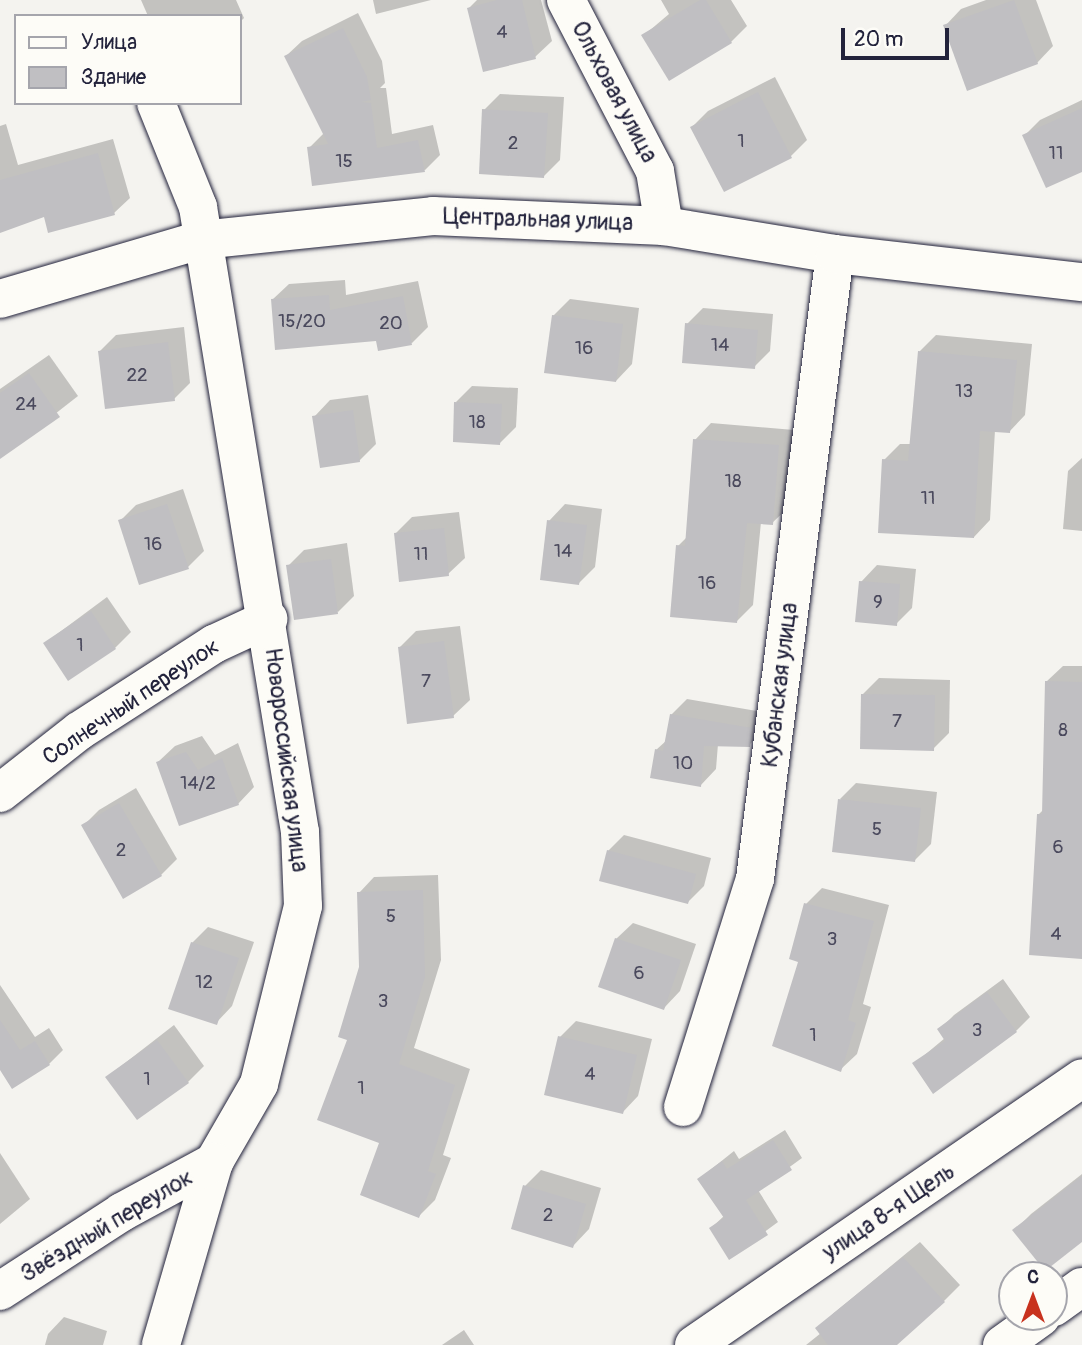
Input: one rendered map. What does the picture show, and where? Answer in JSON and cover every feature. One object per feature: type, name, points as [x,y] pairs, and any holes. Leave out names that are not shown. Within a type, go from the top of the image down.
[{"type":"street","name":"Ольховая улица","points":[[566,0],[656,172],[664,226]]},
{"type":"street","name":"Новороссийская улица","points":[[157,105],[198,207],[201,240],[268,619],[300,832],[303,906],[259,1084],[214,1162],[161,1345]]},
{"type":"street","name":"Центральная улица","points":[[0,299],[201,240],[433,216],[664,226],[835,254],[1082,282]]},
{"type":"street","name":"Кубанская улица","points":[[683,1107],[755,879],[835,254]]},
{"type":"street","name":"Солнечный переулок","points":[[0,793],[79,731],[214,645],[268,619]]},
{"type":"street","name":"улица 8-я Щель","points":[[694,1345],[1082,1078]]},
{"type":"street","name":"Звёздный переулок","points":[[0,1292],[122,1212],[214,1162]]},
{"type":"street","points":[[1002,1345],[1022,1331]]},
{"type":"building","points":[[497,0],[522,0],[536,59],[483,72],[467,8]]},
{"type":"building","points":[[700,0],[706,0],[732,43],[669,81],[641,35]]},
{"type":"building","points":[[1014,0],[1038,64],[967,91],[943,25]]},
{"type":"building","points":[[343,28],[367,77],[371,100],[361,102],[371,103],[377,148],[418,140],[425,172],[312,186],[307,147],[328,144],[284,56]]},
{"type":"building","points":[[758,92],[792,158],[724,192],[690,127]]},
{"type":"building","points":[[1082,108],[1082,172],[1046,188],[1022,135]]},
{"type":"building","points":[[482,109],[548,113],[544,178],[479,174]]},
{"type":"building","points":[[98,153],[115,215],[48,233],[44,217],[0,233],[0,180]]},
{"type":"building","points":[[329,295],[330,310],[403,296],[412,345],[378,351],[376,341],[275,350],[271,299]]},
{"type":"building","points":[[552,315],[623,324],[616,382],[544,373]]},
{"type":"building","points":[[685,323],[758,330],[755,369],[682,363]]},
{"type":"building","points":[[168,342],[175,401],[105,409],[98,351]]},
{"type":"building","points":[[918,351],[1017,360],[1010,433],[980,431],[974,538],[878,533],[882,459],[908,461]]},
{"type":"building","points":[[29,373],[60,417],[0,459],[0,393]]},
{"type":"building","points":[[454,402],[502,404],[500,445],[453,442]]},
{"type":"building","points":[[353,410],[360,462],[320,468],[312,416]]},
{"type":"building","points":[[693,439],[779,445],[773,525],[747,523],[737,623],[670,617],[676,545],[685,546]]},
{"type":"building","points":[[167,504],[189,569],[139,585],[118,520]]},
{"type":"building","points":[[547,520],[587,525],[579,585],[540,580]]},
{"type":"building","points":[[444,528],[449,576],[399,582],[394,533]]},
{"type":"building","points":[[331,559],[338,614],[294,620],[286,565]]},
{"type":"building","points":[[859,581],[900,584],[897,626],[855,622]]},
{"type":"building","points":[[91,611],[116,649],[68,681],[43,643]]},
{"type":"building","points":[[444,641],[454,718],[407,724],[398,647]]},
{"type":"building","points":[[1045,681],[1082,682],[1082,959],[1029,955],[1037,814],[1042,814]]},
{"type":"building","points":[[861,694],[935,695],[934,751],[860,749]]},
{"type":"building","points":[[670,714],[752,728],[750,747],[704,746],[701,787],[650,778],[655,749],[663,751]]},
{"type":"building","points":[[186,752],[198,770],[222,758],[239,805],[179,826],[156,762]]},
{"type":"building","points":[[838,799],[921,808],[915,862],[832,852]]},
{"type":"building","points":[[119,803],[162,876],[123,899],[81,825]]},
{"type":"building","points":[[607,850],[696,874],[688,904],[599,881]]},
{"type":"building","points":[[423,890],[425,977],[399,1064],[455,1085],[428,1171],[436,1174],[419,1218],[360,1195],[379,1143],[317,1120],[347,1040],[338,1037],[359,967],[357,892]]},
{"type":"building","points":[[804,903],[874,921],[848,1020],[856,1023],[841,1072],[772,1046],[798,962],[789,959]]},
{"type":"building","points":[[615,938],[681,960],[664,1010],[598,987]]},
{"type":"building","points":[[191,942],[239,958],[217,1025],[168,1009]]},
{"type":"building","points":[[987,992],[1017,1032],[933,1094],[912,1063],[945,1041],[937,1029]]},
{"type":"building","points":[[0,1020],[20,1050],[35,1041],[50,1065],[12,1089],[0,1070]]},
{"type":"building","points":[[558,1036],[637,1055],[623,1114],[544,1095]]},
{"type":"building","points":[[157,1040],[189,1083],[137,1120],[105,1077]]},
{"type":"building","points":[[773,1140],[792,1170],[746,1200],[768,1235],[729,1260],[709,1228],[724,1218],[697,1179],[722,1161],[727,1169]]},
{"type":"building","points":[[1082,1176],[1082,1242],[1058,1261],[1037,1261],[1012,1230]]},
{"type":"building","points":[[523,1185],[586,1204],[573,1248],[511,1229]]},
{"type":"building","points":[[903,1257],[945,1302],[897,1345],[828,1345],[815,1328]]}]
